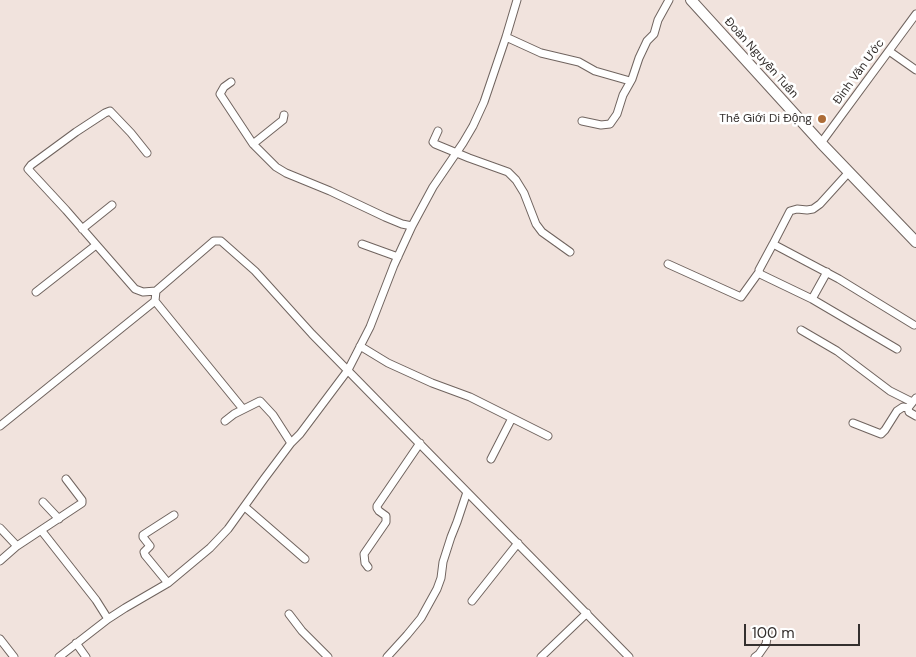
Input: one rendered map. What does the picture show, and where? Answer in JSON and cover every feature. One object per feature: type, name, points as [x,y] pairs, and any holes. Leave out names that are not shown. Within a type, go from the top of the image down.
[{"type":"main road","name":"Đoàn Nguyễn Tuấn","points":[[691,0],[821,143],[916,242]]},
{"type":"street","points":[[59,657],[108,619],[168,583],[210,548],[228,529],[291,443],[300,434],[348,370],[370,327],[412,226],[433,187],[473,126],[484,102],[517,0]]},
{"type":"street","points":[[582,121],[601,125],[610,124],[617,114],[644,47],[654,34],[658,20],[669,0]]},
{"type":"street","name":"Đinh Văn Ước","points":[[821,143],[916,14]]},
{"type":"street","points":[[506,37],[542,53],[579,62],[595,71],[630,81]]},
{"type":"street","points":[[889,51],[916,70]]},
{"type":"street","points":[[232,82],[224,87],[220,94],[253,144],[276,167],[385,217],[412,226]]},
{"type":"street","points":[[147,153],[110,111],[105,112],[76,132],[28,168],[135,290],[143,292],[156,291],[214,240],[221,241],[255,272],[312,334],[629,657]]},
{"type":"street","points":[[253,144],[282,120],[284,115]]},
{"type":"street","points":[[438,131],[432,142],[435,144],[508,172],[516,180],[524,193],[536,224],[542,232],[570,252]]},
{"type":"street","points":[[668,264],[741,298],[759,272],[790,211],[813,209],[820,204],[849,172]]},
{"type":"street","points":[[82,229],[112,205]]},
{"type":"street","points":[[362,244],[398,257]]},
{"type":"street","points":[[773,244],[826,272],[914,325]]},
{"type":"street","points":[[36,292],[96,245]]},
{"type":"street","points":[[759,272],[812,299],[897,349]]},
{"type":"street","points":[[812,299],[826,272]]},
{"type":"street","points":[[156,291],[155,301],[243,409]]},
{"type":"street","points":[[0,426],[155,301]]},
{"type":"street","points":[[801,330],[837,351],[890,391],[912,403]]},
{"type":"street","points":[[360,346],[388,362],[432,383],[470,397],[548,436]]},
{"type":"street","points":[[225,421],[243,409],[259,401],[262,402],[291,443]]},
{"type":"street","points":[[912,403],[909,412],[916,416]]},
{"type":"street","points":[[853,423],[881,434],[897,411],[912,403]]},
{"type":"street","points":[[491,459],[512,418]]},
{"type":"street","points":[[368,567],[365,563],[364,554],[386,522],[386,516],[376,508],[420,443]]},
{"type":"street","points":[[0,561],[17,546],[82,503],[82,500],[66,479]]},
{"type":"street","points":[[387,657],[421,618],[442,578],[443,562],[450,537],[467,492]]},
{"type":"street","points":[[43,502],[59,519]]},
{"type":"street","points":[[245,507],[304,559]]},
{"type":"street","points":[[168,583],[145,555],[144,552],[150,546],[144,535],[174,515]]},
{"type":"street","points":[[0,528],[17,546]]},
{"type":"street","points":[[41,530],[96,600],[108,619]]},
{"type":"street","points":[[472,601],[518,543]]},
{"type":"street","points":[[541,657],[587,613]]},
{"type":"street","points":[[288,614],[328,657]]},
{"type":"street","points":[[755,657],[766,644],[768,632]]},
{"type":"street","points":[[0,639],[14,657]]},
{"type":"street","points":[[76,643],[86,657]]},
{"type":"place","name":"Thế Giới Di Động","points":[[822,119]]}]
